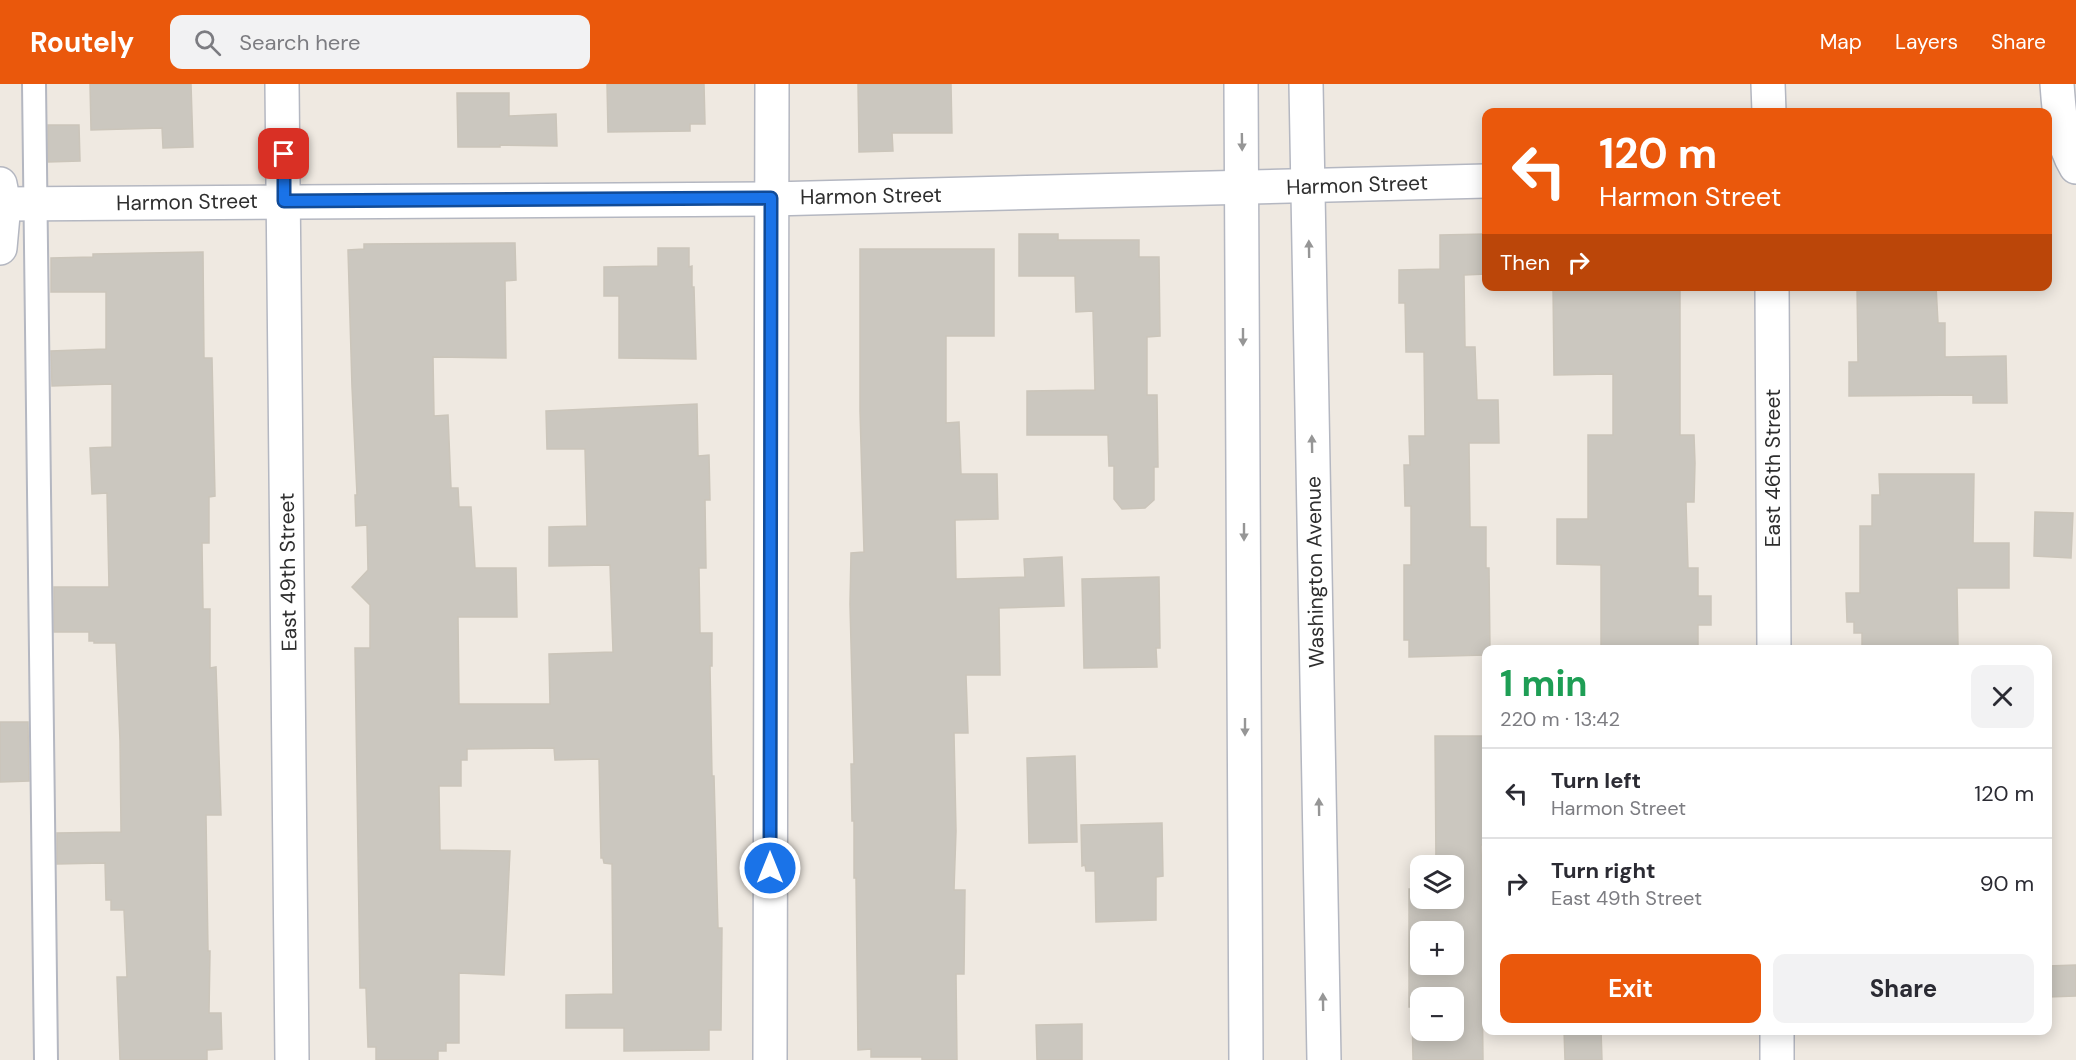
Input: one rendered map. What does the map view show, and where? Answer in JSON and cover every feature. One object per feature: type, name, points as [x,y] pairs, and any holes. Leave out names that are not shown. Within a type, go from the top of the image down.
[{"type":"street","name":"East 49th Street","points":[[282,84],[292,1060]]},
{"type":"street","points":[[770,1060],[772,84]]},
{"type":"street","points":[[1241,84],[1246,1060]]},
{"type":"street","name":"Washington Avenue","points":[[1306,84],[1324,1060]]},
{"type":"street","points":[[1768,84],[1769,108]]},
{"type":"street","points":[[2056,84],[2064,160]]},
{"type":"street","name":"Harmon Street","points":[[13,197],[284,201],[771,198],[1482,181]]},
{"type":"street","points":[[0,248],[13,197]]},
{"type":"street","name":"East 46th Street","points":[[1772,291],[1774,645]]},
{"type":"street","points":[[1777,1035],[1777,1060]]},
{"type":"lane","points":[[34,84],[13,197],[46,1060]]},
{"type":"building","points":[[90,84],[191,84],[193,147],[163,148],[162,128],[91,130]]},
{"type":"building","points":[[607,84],[704,84],[705,124],[690,124],[690,131],[608,132]]},
{"type":"building","points":[[858,84],[951,84],[952,133],[892,133],[893,151],[859,152]]},
{"type":"building","points":[[457,93],[509,93],[509,116],[556,114],[557,146],[458,147]]},
{"type":"building","points":[[48,125],[79,125],[80,161],[48,162]]},
{"type":"building","points":[[1019,234],[1058,234],[1058,240],[1139,240],[1139,257],[1159,257],[1160,336],[1147,337],[1147,395],[1157,395],[1158,467],[1154,467],[1154,500],[1145,508],[1122,509],[1114,499],[1114,466],[1109,466],[1108,435],[1027,435],[1027,391],[1095,390],[1093,311],[1076,312],[1075,276],[1019,276]]},
{"type":"building","points":[[1482,234],[1482,274],[1464,275],[1465,347],[1475,347],[1477,400],[1498,400],[1499,443],[1469,443],[1470,527],[1486,527],[1490,645],[1482,645],[1482,655],[1409,657],[1409,640],[1404,640],[1404,565],[1411,565],[1411,506],[1405,506],[1404,465],[1410,465],[1409,436],[1425,436],[1424,352],[1406,352],[1405,303],[1399,303],[1399,270],[1440,269],[1440,235]]},
{"type":"building","points":[[515,243],[516,280],[505,281],[506,358],[433,357],[434,416],[448,415],[451,488],[458,488],[459,507],[471,507],[475,568],[516,568],[517,617],[458,617],[459,704],[550,704],[549,654],[613,652],[610,565],[549,566],[549,527],[587,526],[585,449],[547,449],[546,411],[697,404],[698,456],[709,455],[710,500],[705,500],[706,568],[699,568],[700,633],[712,633],[712,666],[710,666],[712,776],[714,776],[718,928],[722,928],[721,1030],[709,1030],[709,1050],[624,1051],[624,1028],[566,1028],[566,995],[613,994],[612,864],[604,863],[601,858],[599,759],[555,760],[554,748],[467,749],[467,760],[461,760],[461,786],[439,786],[440,850],[510,851],[504,975],[459,973],[459,1043],[446,1043],[446,1051],[438,1051],[438,1060],[376,1060],[376,1047],[368,1047],[366,988],[360,988],[355,648],[370,648],[370,605],[352,587],[368,570],[367,525],[356,526],[355,495],[357,495],[348,250],[364,249],[364,244]]},
{"type":"building","points":[[658,248],[689,248],[689,267],[692,266],[692,287],[694,287],[696,359],[619,358],[619,296],[604,296],[604,267],[658,266]]},
{"type":"building","points":[[860,249],[994,249],[994,336],[946,336],[946,423],[959,422],[961,474],[997,474],[998,519],[955,520],[956,579],[1025,577],[1024,559],[1062,557],[1064,606],[999,608],[1000,675],[966,675],[968,733],[954,733],[956,831],[954,890],[965,890],[964,974],[956,974],[957,1060],[871,1057],[871,1049],[858,1050],[856,878],[854,878],[854,821],[852,821],[851,764],[854,764],[850,604],[851,553],[864,552],[860,411]]},
{"type":"building","points":[[203,252],[204,358],[212,358],[215,496],[209,497],[209,543],[202,543],[203,609],[210,609],[210,668],[216,667],[221,815],[206,815],[208,951],[210,951],[209,1013],[221,1013],[222,1049],[207,1050],[207,1060],[120,1060],[117,977],[127,977],[124,910],[111,910],[111,900],[106,900],[105,863],[57,864],[57,833],[121,832],[116,643],[89,641],[89,632],[54,632],[54,587],[109,587],[107,493],[92,494],[90,448],[112,447],[112,384],[52,386],[51,351],[106,349],[106,292],[51,292],[51,258],[93,257],[93,254]]},
{"type":"building","points":[[1553,291],[1680,291],[1680,435],[1694,435],[1695,463],[1694,502],[1686,502],[1688,568],[1698,568],[1698,596],[1711,596],[1711,625],[1698,625],[1698,645],[1601,645],[1601,565],[1557,564],[1557,519],[1588,519],[1588,435],[1613,435],[1613,374],[1554,375]]},
{"type":"building","points":[[1857,291],[1936,291],[1938,323],[1945,323],[1945,357],[2006,356],[2007,403],[1973,403],[1973,395],[1849,396],[1849,362],[1858,362]]},
{"type":"building","points":[[1879,474],[1974,474],[1973,543],[2009,543],[2009,588],[1957,588],[1958,645],[1862,645],[1862,633],[1854,633],[1854,622],[1847,622],[1846,593],[1860,593],[1860,526],[1872,526],[1872,495],[1880,495]]},
{"type":"building","points":[[2035,512],[2073,513],[2071,558],[2034,556]]},
{"type":"building","points":[[1159,577],[1160,648],[1156,648],[1157,667],[1084,668],[1082,579]]},
{"type":"building","points":[[0,722],[28,722],[29,781],[0,782]]},
{"type":"building","points":[[1435,736],[1482,736],[1483,1060],[1413,1060],[1413,1041],[1464,1041],[1464,987],[1410,987],[1409,1007],[1409,889],[1410,909],[1464,909],[1464,855],[1436,855]]},
{"type":"building","points":[[1075,756],[1077,842],[1029,843],[1027,758]]},
{"type":"building","points":[[1162,823],[1163,876],[1156,877],[1156,920],[1096,922],[1095,871],[1086,871],[1085,865],[1082,866],[1081,825]]},
{"type":"building","points":[[2076,965],[2076,996],[2052,997],[2052,966]]},
{"type":"building","points":[[1082,1024],[1082,1060],[1037,1060],[1036,1025]]},
{"type":"building","points":[[1564,1035],[1601,1035],[1602,1060],[1565,1060]]},
{"type":"route","points":[[284,154],[284,201],[771,198],[770,868]]}]
